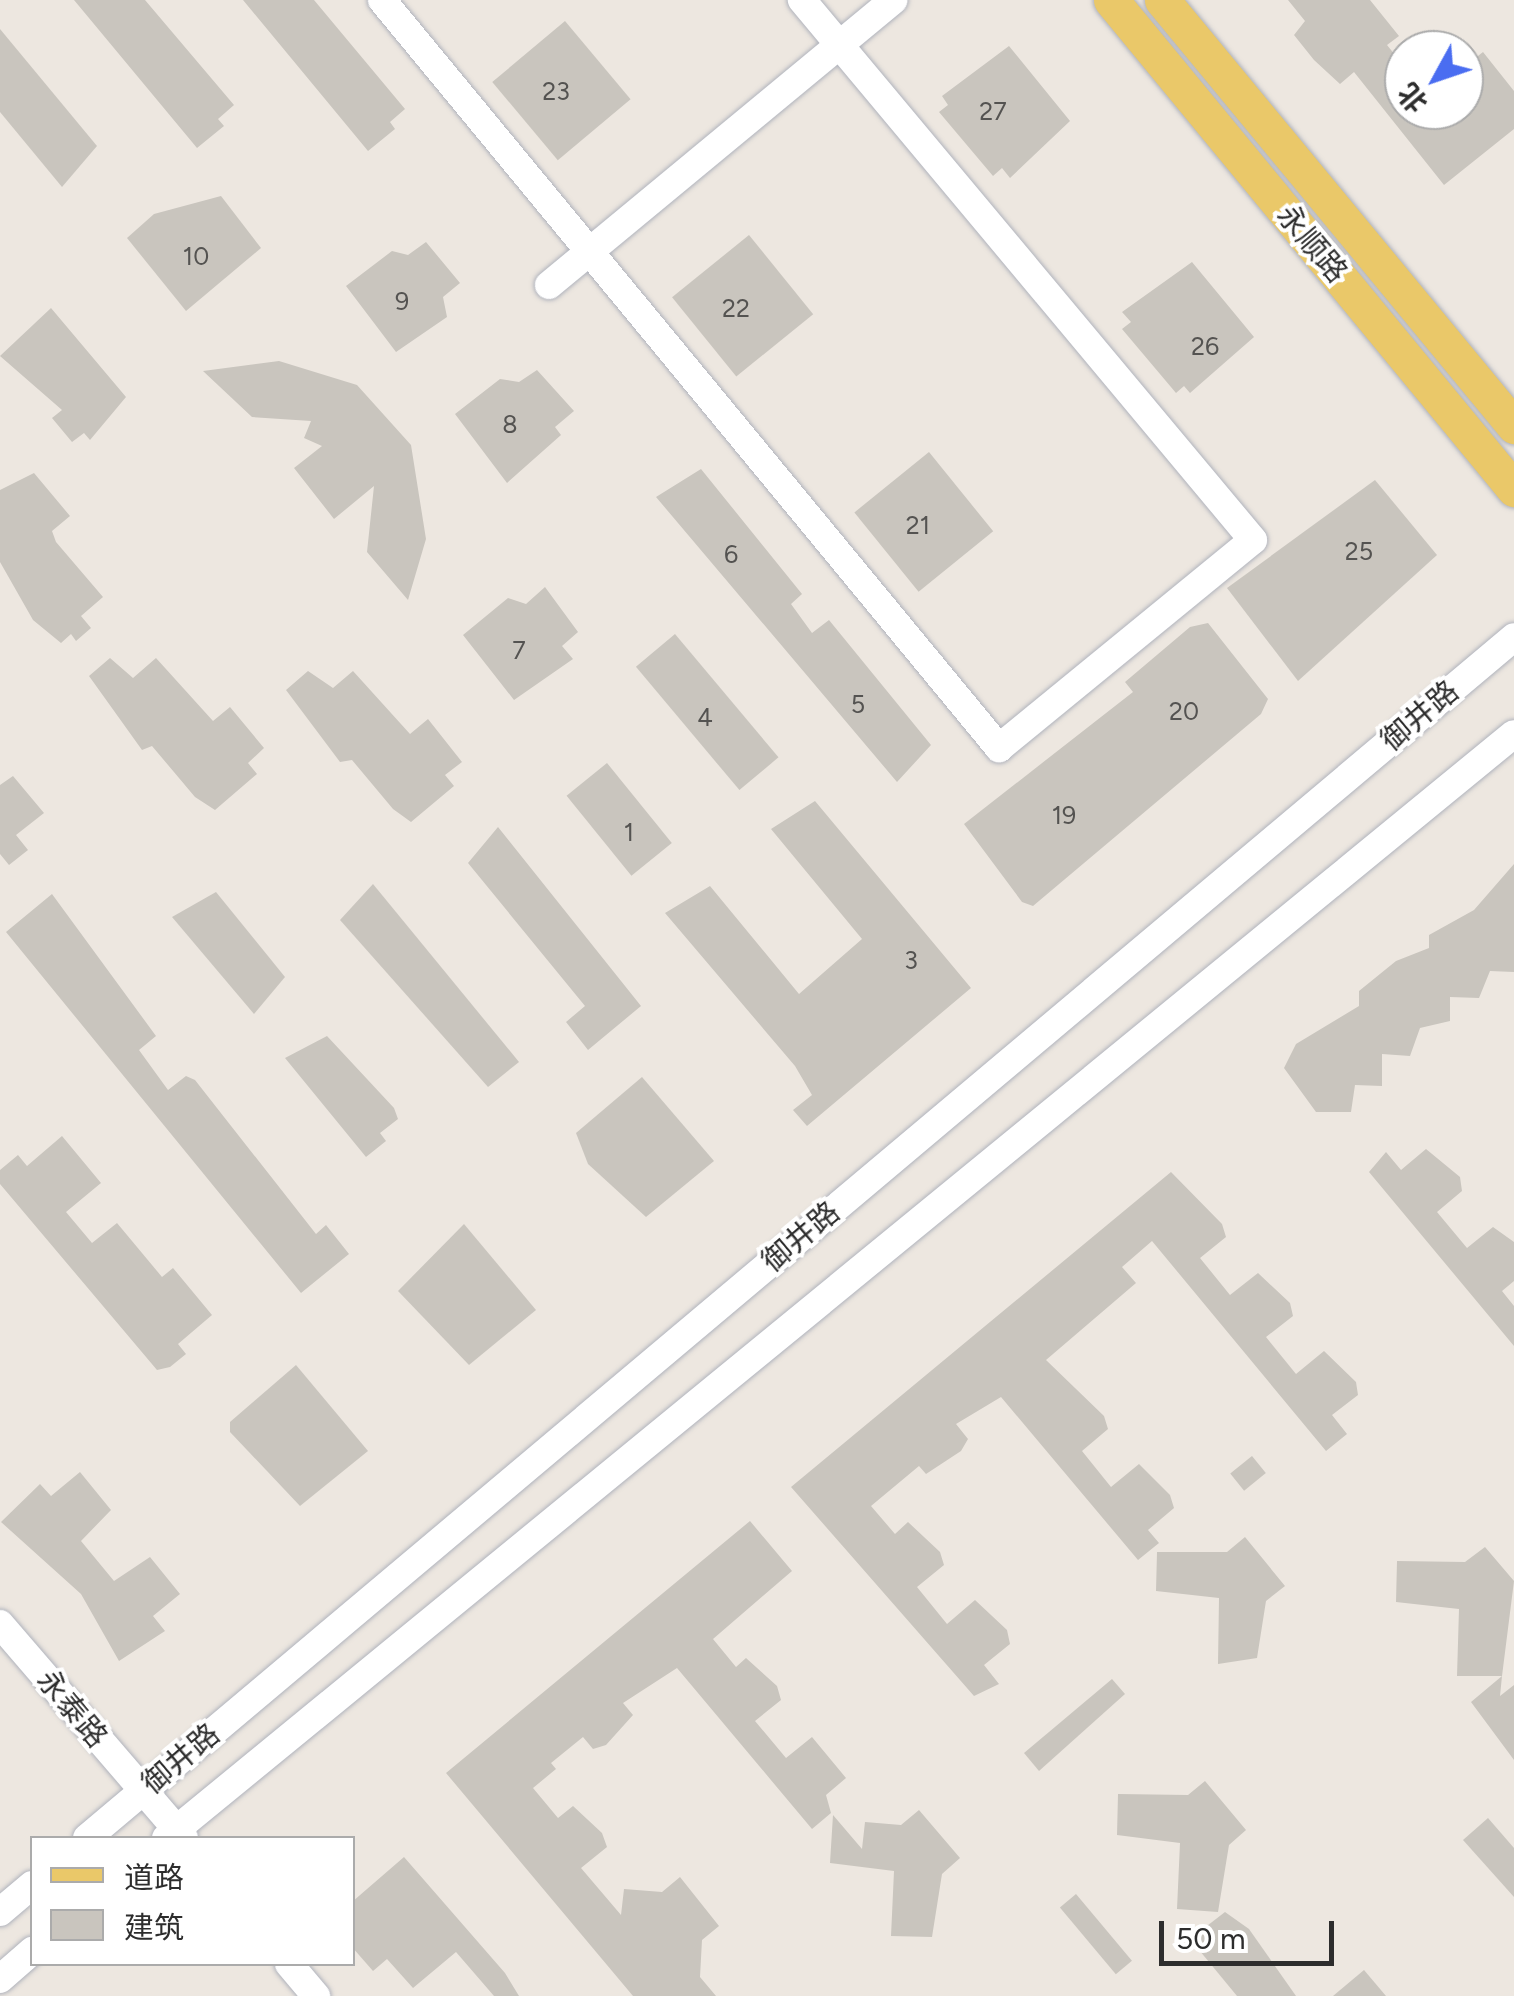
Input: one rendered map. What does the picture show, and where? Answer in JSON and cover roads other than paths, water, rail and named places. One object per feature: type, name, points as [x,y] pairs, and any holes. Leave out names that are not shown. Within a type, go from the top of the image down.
[{"type":"main road","name":"永顺路","points":[[1110,0],[1514,489]]},
{"type":"main road","name":"永顺路","points":[[1162,0],[1514,426]]},
{"type":"street","points":[[382,0],[999,748],[1254,540],[802,0]]},
{"type":"street","points":[[549,285],[893,0]]},
{"type":"street","name":"御井路","points":[[89,1836],[1514,636]]},
{"type":"street","name":"御井路","points":[[176,1835],[1514,734]]},
{"type":"street","name":"永泰路","points":[[0,1624],[176,1835]]},
{"type":"street","points":[[0,1912],[30,1887]]},
{"type":"street","points":[[0,1979],[30,1953]]},
{"type":"street","points":[[291,1966],[316,1996]]}]
